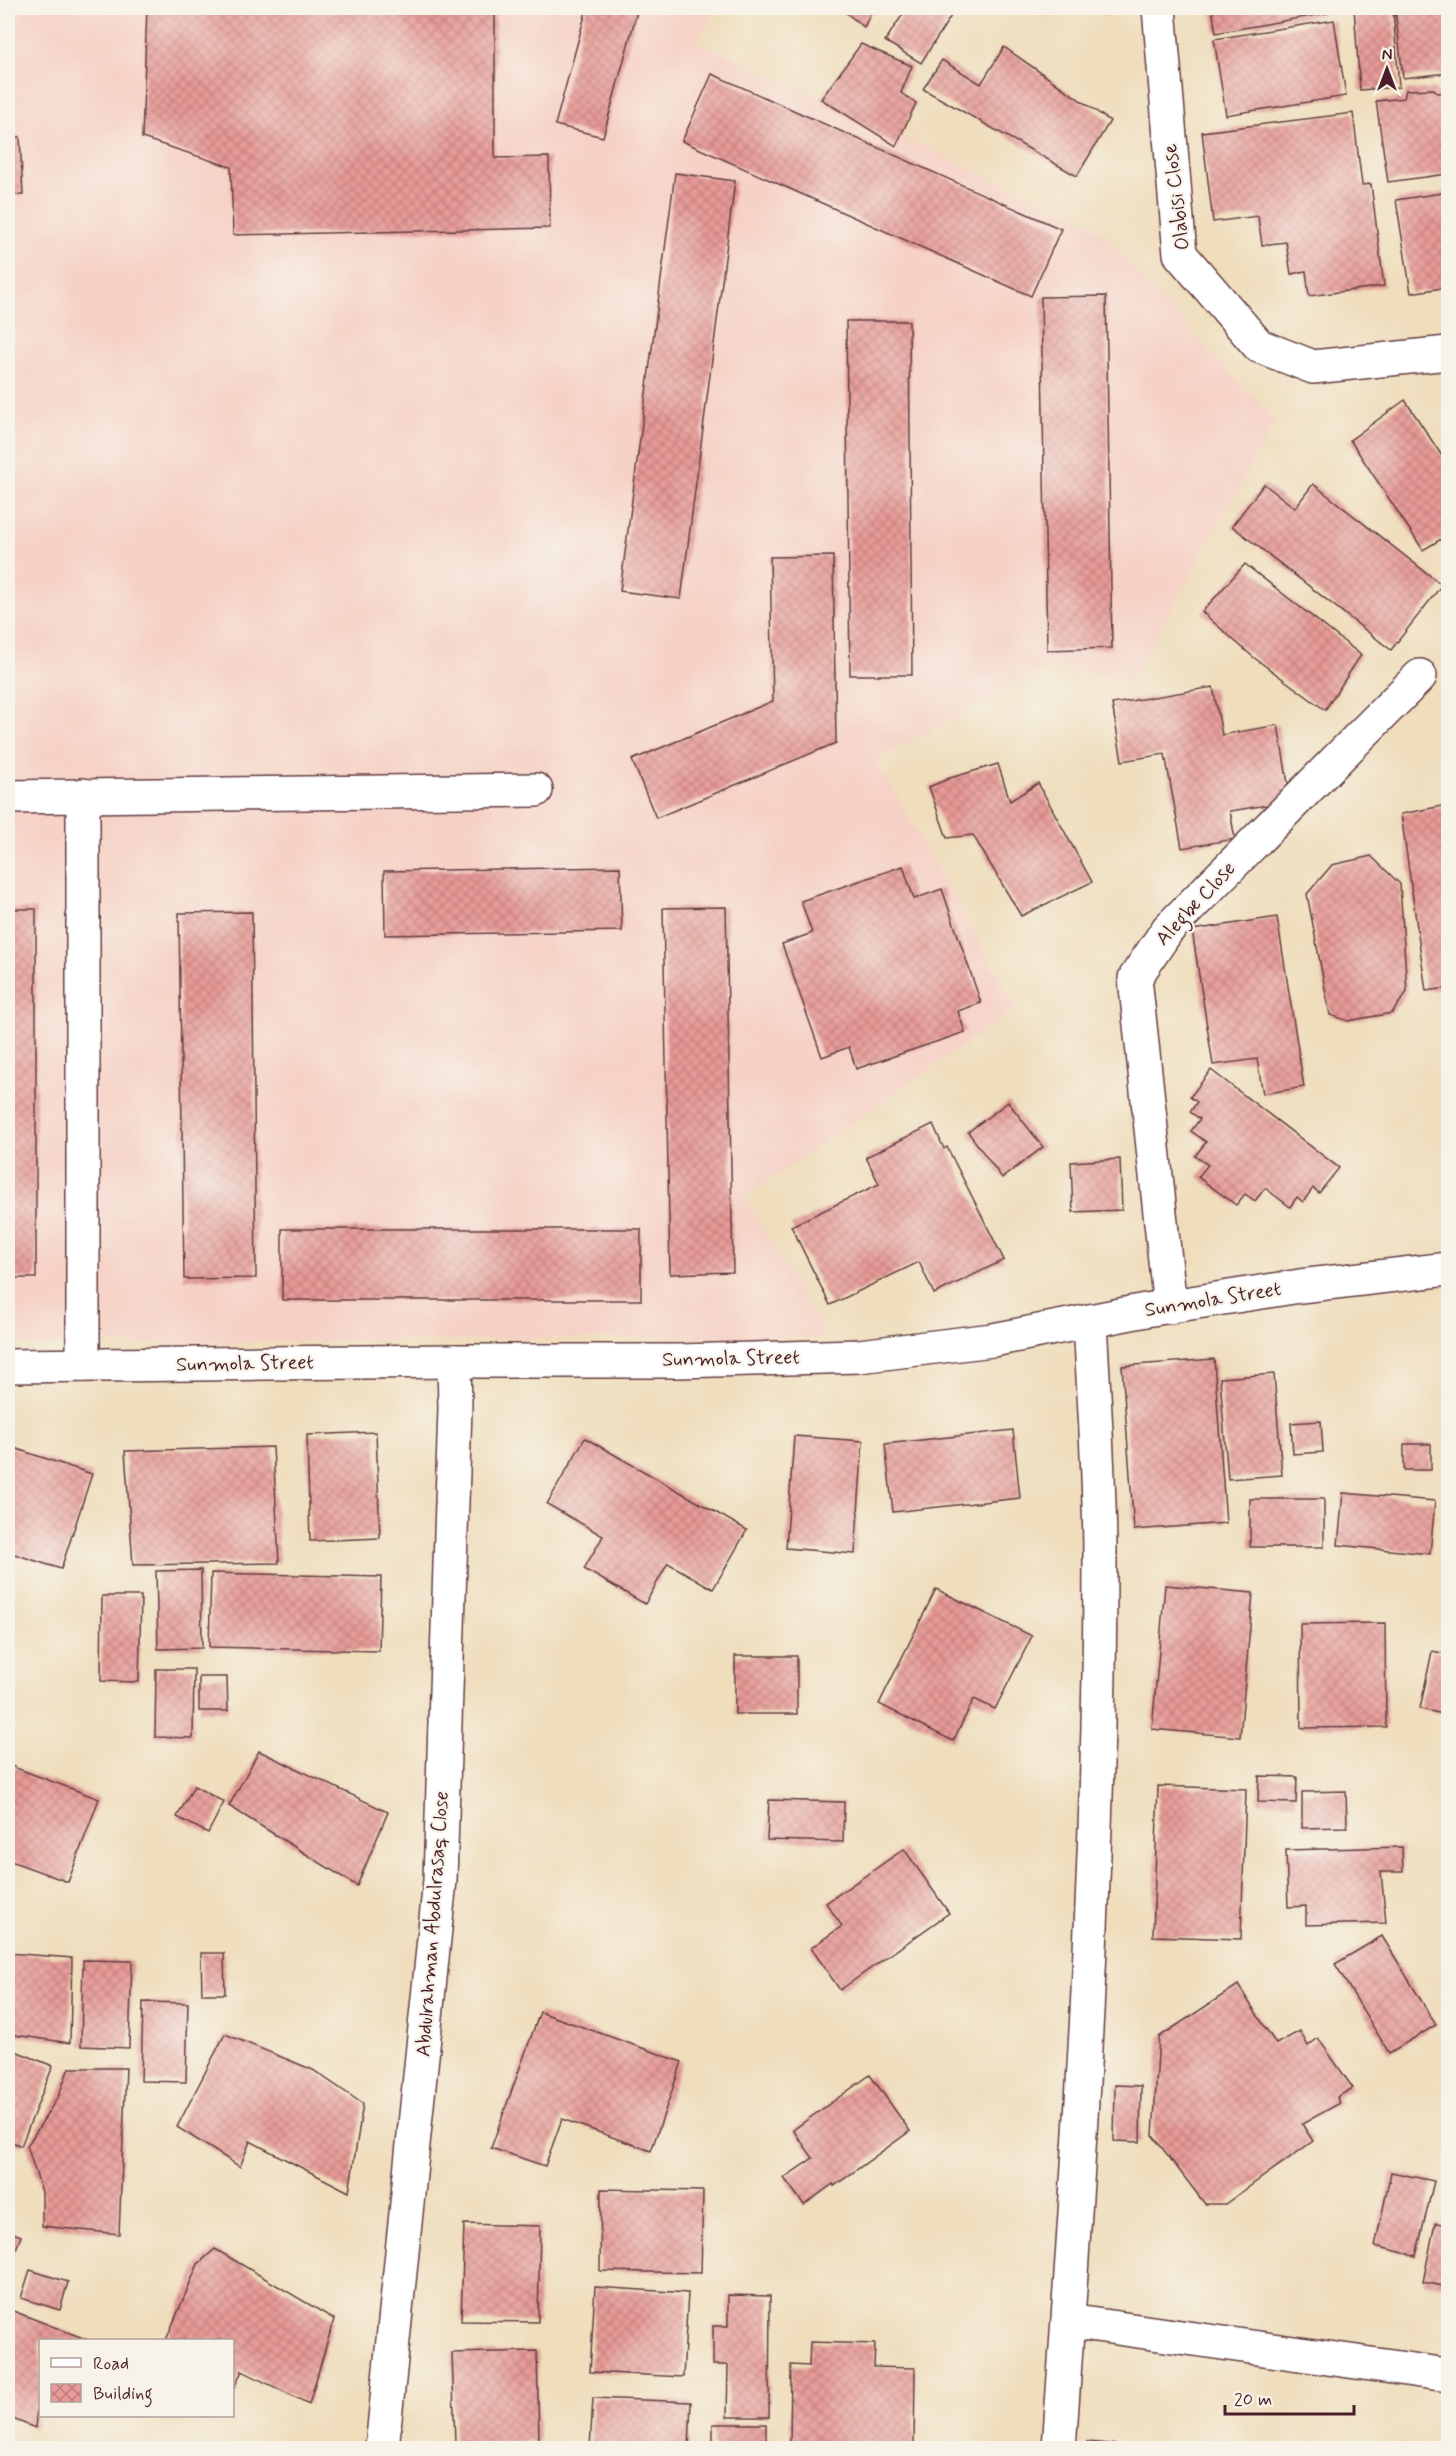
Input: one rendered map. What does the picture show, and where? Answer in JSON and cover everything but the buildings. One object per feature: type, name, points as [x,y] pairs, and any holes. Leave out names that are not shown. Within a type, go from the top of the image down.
[{"type":"street","name":"Olabisi Close","points":[[1159,8],[1180,254],[1259,346],[1313,367],[1449,353]]},
{"type":"street","name":"Alegbe Close","points":[[1170,1307],[1135,978],[1168,928],[1420,676]]},
{"type":"street","points":[[8,797],[536,790]]},
{"type":"street","points":[[83,795],[83,1365]]},
{"type":"street","name":"Sunmola Street","points":[[8,1366],[678,1361],[859,1356],[993,1340],[1090,1321],[1300,1286],[1449,1269]]},
{"type":"street","points":[[1059,2448],[1092,1932],[1098,1740],[1100,1556],[1090,1321]]},
{"type":"street","name":"Abdulrahman Abdulrasaq Close","points":[[382,2448],[440,1880],[455,1408],[454,1361]]},
{"type":"street","points":[[1068,2321],[1449,2375]]},
{"type":"shaded area","points":[[8,8],[718,8],[696,41],[1095,226],[1275,422],[1132,680],[1052,665],[876,760],[1017,1008],[745,1197],[825,1336],[8,1345]]}]
